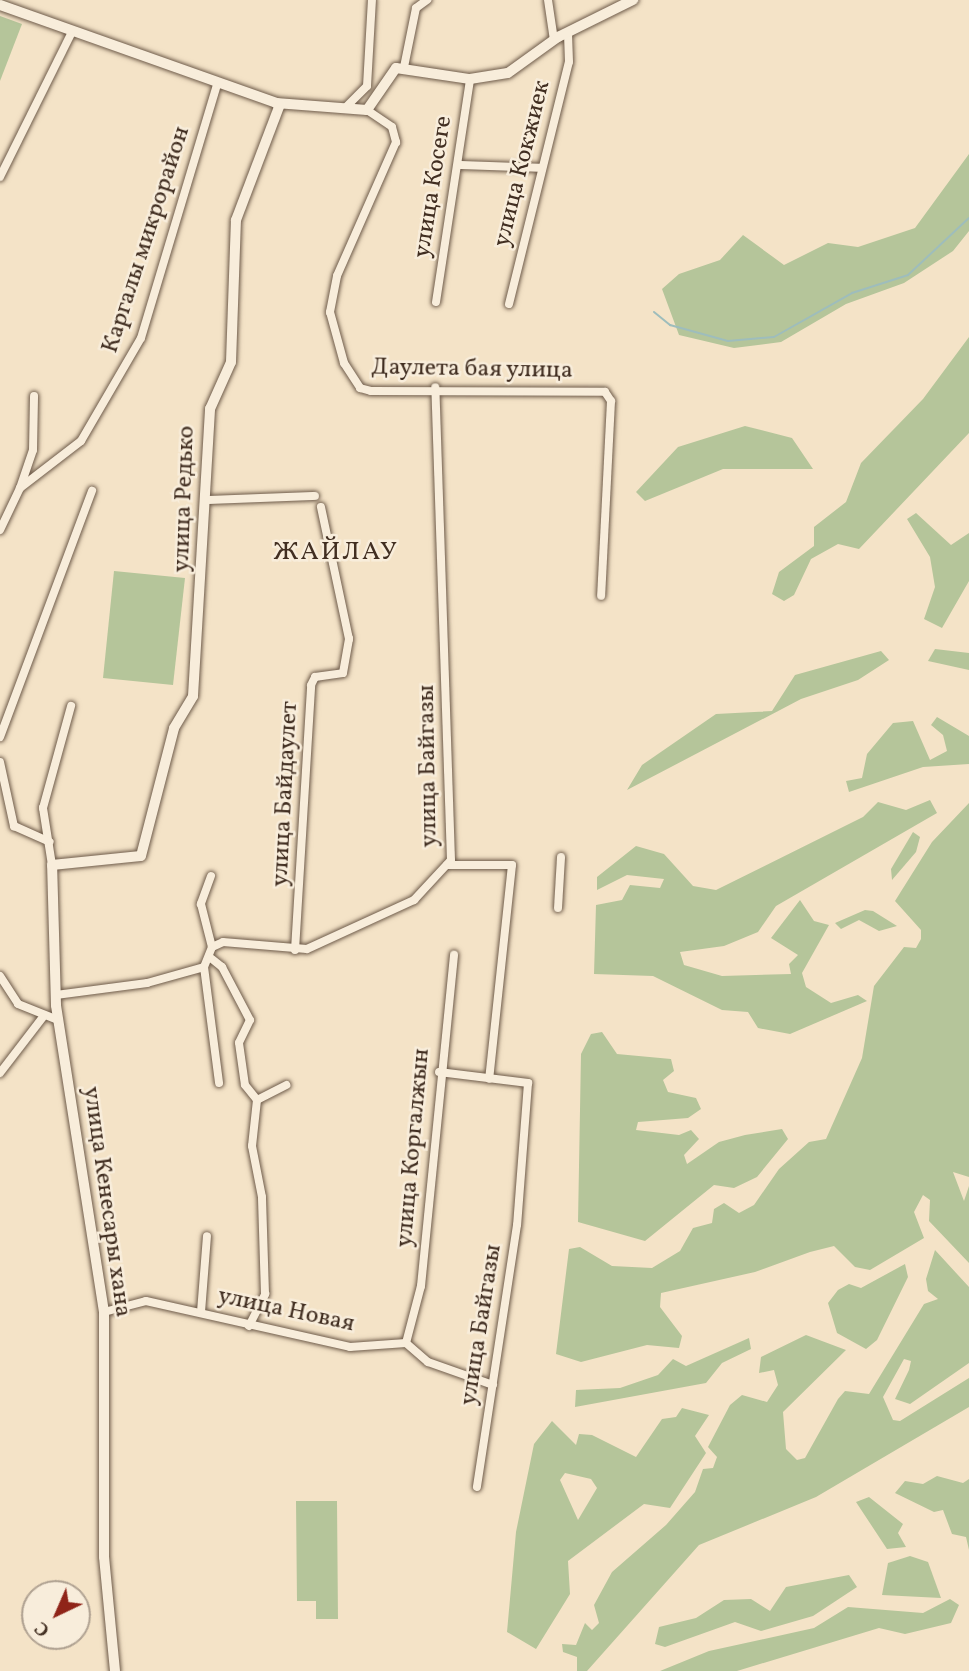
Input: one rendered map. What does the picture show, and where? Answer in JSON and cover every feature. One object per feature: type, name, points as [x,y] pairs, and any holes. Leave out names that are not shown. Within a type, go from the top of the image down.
[{"type":"street","points":[[345,108],[367,86],[372,0]]},
{"type":"street","points":[[404,67],[416,4],[426,0]]},
{"type":"street","points":[[548,0],[554,40]]},
{"type":"street","points":[[0,5],[217,85],[280,104],[368,110],[387,74],[404,67],[470,79],[513,72],[554,40],[633,0]]},
{"type":"street","points":[[0,177],[72,32]]},
{"type":"street","name":"улица Кокжиек","points":[[509,304],[569,62],[568,32]]},
{"type":"street","name":"улица Косеге","points":[[436,302],[470,79]]},
{"type":"street","name":"Каргалы микрорайон","points":[[0,530],[20,488],[81,441],[141,338],[217,85]]},
{"type":"street","name":"улица Редько","points":[[52,865],[141,856],[174,728],[190,705],[200,669],[210,409],[232,362],[236,220],[280,104]]},
{"type":"street","name":"Даулета бая улица","points":[[368,110],[392,127],[396,142],[337,276],[333,335],[360,388],[605,391],[611,401],[601,596]]},
{"type":"street","points":[[458,165],[542,168]]},
{"type":"street","name":"улица Байгазы","points":[[435,387],[447,865],[512,865],[488,1079]]},
{"type":"street","points":[[20,488],[33,450],[34,396]]},
{"type":"street","points":[[0,737],[92,491]]},
{"type":"street","points":[[206,500],[314,496]]},
{"type":"street","name":"улица Байдаулет","points":[[295,950],[311,685],[315,677],[343,673],[349,639],[321,507]]},
{"type":"street","points":[[52,865],[43,808],[71,706]]},
{"type":"street","points":[[0,762],[14,826],[50,842]]},
{"type":"street","points":[[558,908],[561,857]]},
{"type":"street","name":"улица Кенесары хана","points":[[52,865],[58,1020],[104,1312],[104,1557],[115,1671]]},
{"type":"street","points":[[212,947],[246,940],[295,950],[414,900],[447,865]]},
{"type":"street","points":[[211,876],[201,904],[212,947],[212,959],[250,1020],[239,1043],[244,1085],[257,1100],[252,1146],[262,1197],[265,1294],[249,1326]]},
{"type":"street","name":"улица Коргалжын","points":[[406,1343],[421,1286],[439,1072],[454,954]]},
{"type":"street","points":[[56,995],[147,983],[204,967],[212,959]]},
{"type":"street","points":[[204,967],[219,1083]]},
{"type":"street","points":[[0,976],[18,1004],[43,1017],[58,1020]]},
{"type":"street","points":[[0,1073],[43,1017]]},
{"type":"street","name":"улица Байгазы","points":[[439,1072],[528,1083],[517,1225],[477,1487]]},
{"type":"street","points":[[257,1100],[286,1085]]},
{"type":"street","points":[[201,1312],[207,1236]]},
{"type":"street","name":"улица Новая","points":[[104,1312],[146,1301],[349,1347],[406,1343]]},
{"type":"street","points":[[406,1343],[428,1363],[493,1385]]},
{"type":"green space","points":[[0,16],[22,24],[0,81]]},
{"type":"green space","points":[[969,154],[969,231],[953,251],[904,283],[846,304],[781,342],[734,348],[679,335],[662,289],[679,274],[720,260],[743,235],[784,265],[828,243],[858,247],[915,228]]},
{"type":"green space","points":[[969,337],[969,433],[859,549],[838,544],[811,559],[794,595],[784,601],[772,594],[779,572],[814,546],[814,527],[846,502],[861,463],[923,399]]},
{"type":"green space","points":[[745,426],[792,438],[813,469],[723,469],[645,501],[636,492],[678,447]]},
{"type":"green space","points":[[916,513],[951,545],[969,533],[969,581],[942,628],[924,619],[935,587],[930,557],[907,519]]},
{"type":"green space","points":[[114,571],[185,578],[173,685],[103,678]]},
{"type":"green space","points":[[935,649],[969,653],[969,670],[928,661]]},
{"type":"green space","points":[[881,651],[889,660],[858,680],[801,699],[627,790],[642,765],[716,714],[772,711],[795,675]]},
{"type":"green space","points":[[937,717],[969,736],[969,764],[923,767],[849,792],[846,781],[862,778],[867,754],[893,723],[913,721],[930,760],[947,751],[943,735],[931,725]]},
{"type":"green space","points":[[930,800],[937,813],[776,906],[758,932],[724,946],[680,952],[684,965],[722,976],[791,974],[789,964],[798,955],[771,938],[800,900],[814,921],[829,925],[802,973],[806,987],[831,1003],[858,995],[867,1001],[790,1034],[758,1028],[748,1012],[722,1010],[653,976],[594,974],[596,905],[622,900],[630,885],[660,888],[664,879],[627,875],[597,890],[597,877],[636,846],[664,854],[693,886],[716,890],[863,817],[878,802],[906,810]]},
{"type":"green space","points":[[969,803],[969,1177],[953,1172],[964,1201],[969,1186],[969,1263],[929,1221],[930,1200],[923,1195],[914,1212],[924,1238],[870,1270],[855,1267],[834,1246],[810,1252],[755,1272],[661,1293],[660,1307],[682,1336],[679,1348],[647,1345],[581,1362],[556,1354],[569,1249],[580,1247],[612,1266],[652,1268],[680,1251],[693,1228],[712,1223],[714,1209],[724,1203],[739,1213],[754,1205],[779,1169],[809,1142],[826,1139],[862,1058],[874,986],[904,947],[916,948],[921,939],[921,930],[895,901],[932,842]]},
{"type":"green space","points":[[913,832],[920,837],[916,852],[892,880],[891,869]]},
{"type":"green space","points":[[865,910],[873,911],[897,926],[879,931],[859,920],[841,929],[835,923]]},
{"type":"green space","points":[[602,1032],[617,1054],[671,1059],[674,1071],[663,1080],[668,1092],[696,1098],[701,1109],[688,1118],[638,1122],[636,1130],[679,1135],[691,1130],[699,1139],[684,1155],[687,1164],[719,1142],[745,1135],[782,1129],[788,1139],[757,1177],[734,1188],[714,1185],[645,1241],[578,1222],[581,1054],[591,1034]]},
{"type":"green space","points":[[935,1250],[969,1287],[969,1363],[910,1404],[895,1399],[909,1370],[911,1361],[904,1359],[883,1397],[893,1420],[900,1421],[969,1378],[969,1407],[816,1497],[699,1545],[587,1671],[577,1671],[577,1657],[563,1652],[562,1644],[576,1645],[585,1623],[592,1630],[599,1623],[594,1605],[612,1572],[666,1525],[695,1492],[703,1469],[713,1468],[717,1457],[708,1447],[730,1405],[742,1395],[767,1402],[778,1385],[774,1370],[759,1373],[761,1357],[806,1335],[846,1350],[783,1412],[786,1449],[797,1460],[805,1458],[838,1399],[845,1391],[869,1394],[924,1304],[938,1299],[928,1291],[926,1279]]},
{"type":"green space","points":[[905,1264],[908,1277],[877,1340],[866,1349],[837,1333],[828,1303],[838,1290],[849,1284],[861,1288]]},
{"type":"green space","points":[[749,1338],[751,1349],[722,1363],[706,1383],[575,1407],[576,1390],[620,1388],[658,1375],[673,1359],[686,1366]]},
{"type":"green space","points":[[682,1408],[709,1415],[695,1436],[706,1453],[670,1508],[644,1504],[568,1561],[570,1594],[536,1649],[507,1632],[516,1532],[534,1444],[552,1421],[576,1445],[579,1434],[592,1435],[636,1457],[662,1419],[676,1417]],"holes":[[[565,1473],[591,1479],[597,1488],[578,1520],[560,1480]]]},
{"type":"green space","points":[[937,1476],[963,1483],[969,1479],[969,1550],[966,1537],[952,1534],[943,1510],[934,1512],[895,1493],[905,1481],[923,1484]]},
{"type":"green space","points":[[869,1497],[903,1524],[898,1533],[906,1547],[887,1549],[856,1502]]},
{"type":"green space","points":[[296,1501],[337,1501],[338,1619],[316,1619],[316,1601],[297,1601]]},
{"type":"green space","points":[[910,1556],[928,1562],[941,1598],[882,1595],[888,1563]]},
{"type":"green space","points":[[849,1575],[857,1587],[813,1616],[761,1631],[735,1622],[665,1647],[655,1644],[659,1627],[696,1618],[724,1600],[751,1599],[770,1611],[786,1587]]},
{"type":"green space","points":[[950,1599],[959,1605],[951,1623],[905,1634],[879,1628],[737,1671],[660,1671],[709,1651],[814,1628],[848,1607],[923,1613]]},
{"type":"waterway","points":[[654,312],[670,325],[728,341],[774,337],[852,293],[908,275],[969,218]]},
{"type":"district","name":"ЖАЙЛАУ","points":[[336,553]]}]
